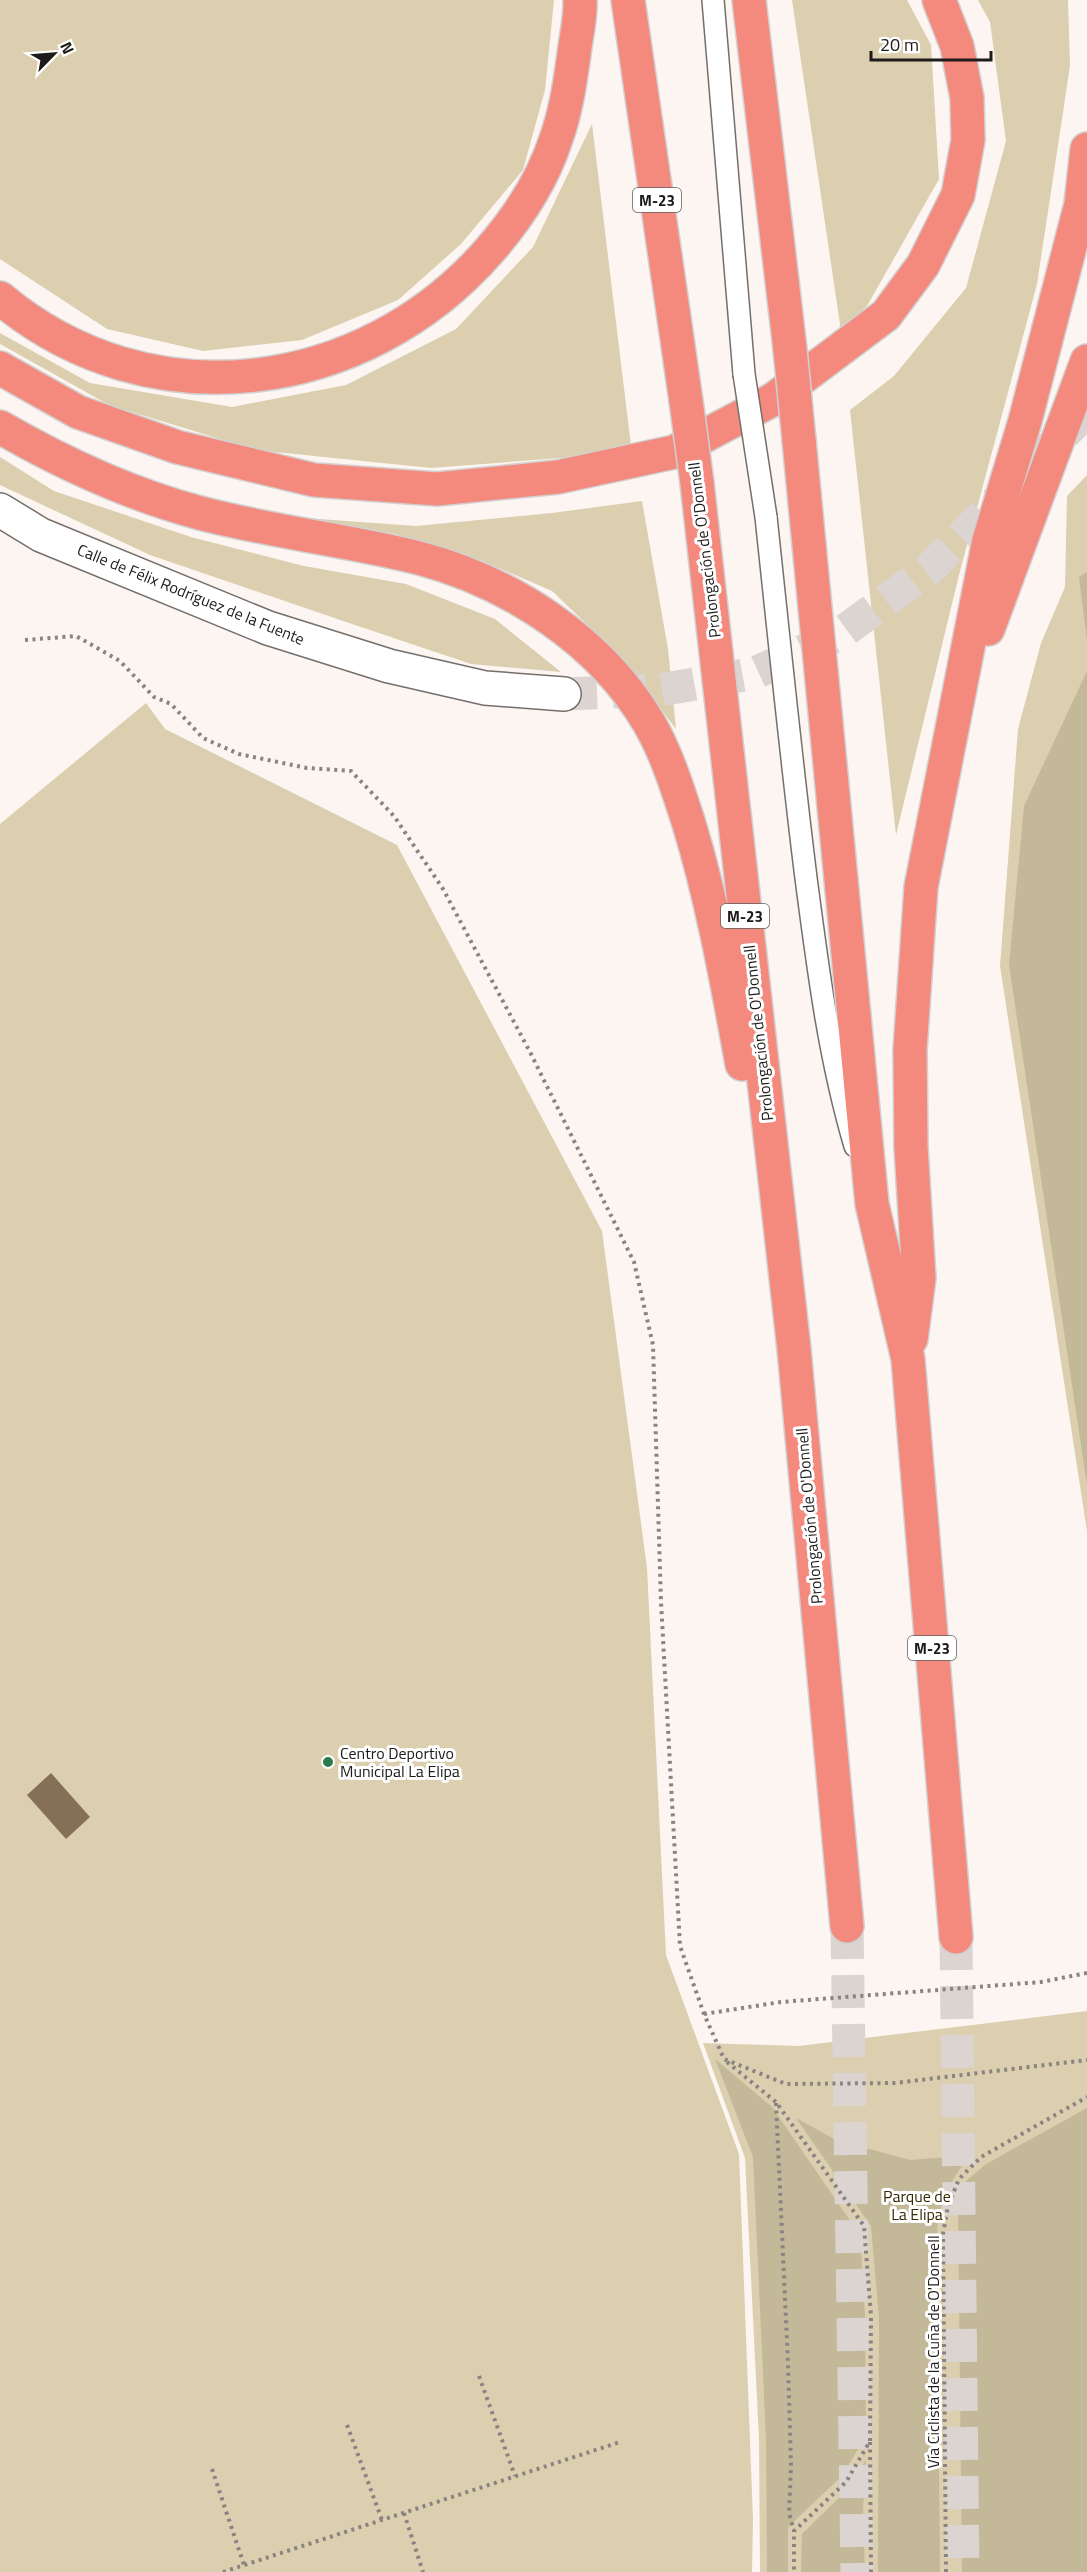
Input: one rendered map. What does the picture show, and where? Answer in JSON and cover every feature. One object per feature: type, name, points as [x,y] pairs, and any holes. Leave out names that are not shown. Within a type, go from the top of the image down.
[{"type":"highway","points":[[0,298],[24,318],[58,339],[135,368],[172,375],[218,379],[267,374],[310,365],[358,348],[400,327],[438,300],[475,267],[506,232],[533,190],[556,140],[569,90],[580,0]]},
{"type":"highway","name":"Prolongación de O'Donnell","points":[[628,0],[697,483],[794,1349],[847,1926]]},
{"type":"highway","name":"M-23","points":[[749,0],[799,440],[872,1204],[908,1359],[956,1937]]},
{"type":"highway","points":[[0,369],[78,412],[177,447],[314,480],[437,489],[558,477],[674,452],[774,399],[886,315],[923,265],[958,195],[968,140],[967,98],[957,46],[939,0]]},
{"type":"highway","points":[[908,1359],[919,1278],[911,1147],[910,1050],[921,887],[988,540],[1025,421],[1081,204],[1087,149]]},
{"type":"highway","points":[[956,715],[1087,360]]},
{"type":"highway","points":[[0,427],[58,460],[146,496],[200,513],[421,559],[476,578],[526,604],[578,640],[622,682],[650,724],[676,784],[705,879],[794,1349]]},
{"type":"street","name":"Calle de Félix Rodríguez de la Fuente","points":[[0,510],[41,535],[268,628],[389,666],[475,686],[564,694]]},
{"type":"lane","points":[[713,0],[744,374],[766,517],[793,773],[822,1003],[843,1106],[872,1204]]},
{"type":"path","points":[[25,640],[76,636],[120,660],[154,696],[171,704],[202,738],[239,754],[307,768],[351,771],[394,816],[443,890],[530,1052],[634,1262],[652,1345],[661,1602],[680,1946],[704,2014],[724,2059],[776,2102],[864,2226],[871,2316],[871,2572]]},
{"type":"path","points":[[704,2014],[781,2002],[1041,1982],[1087,1973]]},
{"type":"path","points":[[724,2059],[786,2084],[895,2083],[1087,2060]]},
{"type":"path","name":"Vía Ciclista de la Cuña de O'Donnell","points":[[946,2572],[944,2234],[948,2206],[959,2179],[981,2157],[1087,2097]]},
{"type":"path","points":[[776,2102],[788,2352],[791,2466],[789,2513],[794,2531],[794,2572]]},
{"type":"path","points":[[479,2376],[515,2476]]},
{"type":"path","points":[[347,2425],[382,2520]]},
{"type":"path","points":[[794,2531],[846,2482],[870,2441]]},
{"type":"path","points":[[223,2572],[620,2442]]},
{"type":"path","points":[[212,2469],[244,2565]]},
{"type":"path","points":[[404,2513],[423,2572]]},
{"type":"green space","points":[[0,0],[554,0],[545,90],[523,170],[461,244],[398,300],[302,340],[203,351],[107,329],[0,259]]},
{"type":"green space","points":[[792,0],[907,0],[931,45],[939,179],[867,306],[841,331]]},
{"type":"green space","points":[[978,0],[1068,0],[1070,66],[1037,284],[959,575],[896,835],[850,410],[894,376],[966,288],[1006,141],[990,22]]},
{"type":"green space","points":[[592,124],[631,446],[574,457],[431,468],[256,450],[109,405],[0,344],[0,333],[90,383],[232,407],[346,385],[456,329],[533,247]]},
{"type":"green space","points":[[0,457],[54,491],[191,537],[304,566],[406,584],[495,619],[561,672],[471,664],[150,555],[0,485]]},
{"type":"green space","points":[[1087,475],[1087,1531],[1000,966],[1018,729],[1041,643],[1065,587],[1067,496]]},
{"type":"green space","points":[[642,501],[668,649],[676,729],[622,658],[552,591],[480,560],[395,534],[305,518],[416,526],[552,513]]},
{"type":"green space","points":[[1087,572],[1087,640],[1079,577]]},
{"type":"green space","points":[[1087,671],[1087,1485],[1009,965],[1024,806]]},
{"type":"green space","name":"Centro Deportivo Municipal La Elipa","points":[[146,703],[165,729],[397,845],[602,1231],[647,1568],[666,1955],[739,2154],[753,2520],[752,2572],[0,2572],[0,824]]},
{"type":"green space","name":"Parque de La Elipa","points":[[1087,2011],[1087,2572],[760,2572],[759,2438],[745,2158],[703,2043],[799,2046]]},
{"type":"green space","points":[[715,2059],[772,2107],[860,2235],[865,2315],[866,2436],[842,2476],[788,2527],[788,2572],[767,2572],[766,2440],[753,2157]]},
{"type":"green space","points":[[1087,2108],[1087,2572],[962,2572],[958,2203],[965,2182],[986,2164]]},
{"type":"green space","points":[[796,2118],[836,2140],[910,2160],[971,2155],[957,2173],[948,2190],[941,2208],[937,2230],[940,2572],[878,2572],[879,2318],[871,2226]]},
{"type":"green space","points":[[866,2460],[863,2510],[865,2572],[801,2572],[802,2534],[848,2489]]},
{"type":"building","points":[[51,1773],[90,1817],[66,1839],[27,1795]]},
{"type":"tunnel","points":[[564,694],[661,690],[755,673],[840,634],[929,569],[1087,411]]},
{"type":"tunnel","points":[[847,1926],[857,2572]]},
{"type":"tunnel","points":[[956,1937],[963,2572]]},
{"type":"place","name":"Centro Deportivo Municipal La Elipa","points":[[328,1762]]}]
